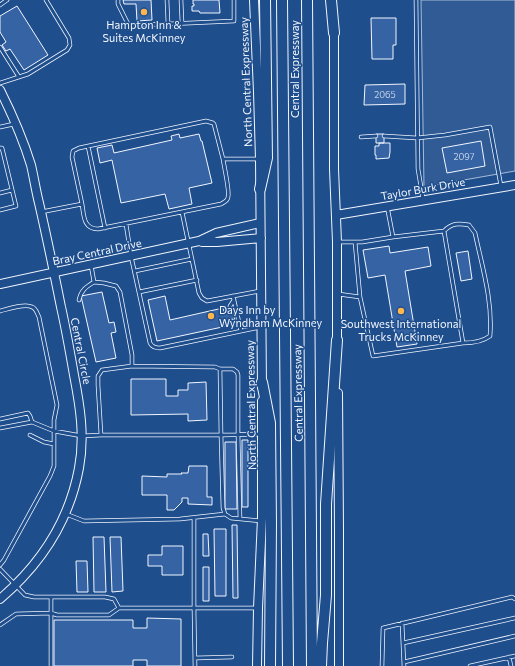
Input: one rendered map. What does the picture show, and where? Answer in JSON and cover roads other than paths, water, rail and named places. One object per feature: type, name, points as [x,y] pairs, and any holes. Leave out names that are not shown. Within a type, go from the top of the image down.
[{"type":"highway","points":[[260,189],[267,158],[265,0]]},
{"type":"highway","name":"Central Expressway","points":[[282,0],[288,666]]},
{"type":"highway","name":"Central Expressway","points":[[307,0],[312,666]]},
{"type":"highway","points":[[332,0],[334,33]]},
{"type":"highway","points":[[321,666],[326,595],[326,504],[337,340]]},
{"type":"highway","points":[[262,382],[270,423],[270,666]]},
{"type":"main road","name":"North Central Expressway","points":[[254,0],[260,159],[262,382],[262,522],[257,666]]},
{"type":"main road","points":[[334,33],[334,162],[337,242],[336,294],[339,666]]},
{"type":"main road","name":"Central Circle","points":[[0,90],[16,123],[31,165],[79,400],[82,436],[77,478],[65,514],[39,560],[16,586],[0,600]]},
{"type":"main road","name":"Taylor Burk Drive","points":[[336,215],[515,185]]},
{"type":"main road","name":"Bray Central Drive","points":[[0,284],[199,241],[216,233],[260,223]]},
{"type":"main road","name":"Bray Central Drive","points":[[199,241],[217,242],[261,238]]},
{"type":"lane","points":[[0,5],[7,0]]},
{"type":"lane","points":[[0,83],[28,74],[67,50],[70,45],[69,38],[46,0]]},
{"type":"lane","points":[[118,0],[118,4],[128,24],[132,25],[234,21],[234,0]]},
{"type":"lane","points":[[167,0],[168,24]]},
{"type":"lane","points":[[182,0],[182,23]]},
{"type":"lane","points":[[416,0],[418,169],[423,200]]},
{"type":"lane","points":[[0,47],[19,77]]},
{"type":"lane","points":[[209,122],[214,124],[223,159],[229,197],[221,204],[106,228],[93,229],[89,228],[86,224],[72,157],[73,151],[76,149],[209,122]]},
{"type":"lane","points":[[0,127],[16,123]]},
{"type":"lane","points":[[384,136],[417,138],[445,135],[490,127],[501,187]]},
{"type":"lane","points":[[361,136],[376,136]]},
{"type":"lane","points":[[88,146],[106,228]]},
{"type":"lane","points":[[0,148],[2,148],[2,158],[8,174],[16,206],[0,210]]},
{"type":"lane","points":[[223,159],[260,159]]},
{"type":"lane","points":[[4,175],[8,174]]},
{"type":"lane","points":[[6,183],[10,182]]},
{"type":"lane","points":[[0,192],[12,190]]},
{"type":"lane","points":[[41,212],[82,204]]},
{"type":"lane","points":[[387,206],[393,236]]},
{"type":"lane","points":[[182,212],[199,293],[202,298],[207,301],[261,290]]},
{"type":"lane","points":[[126,224],[134,271],[151,345],[155,348],[160,348],[261,327]]},
{"type":"lane","points":[[337,242],[354,242],[362,242],[393,236],[444,231],[449,226],[459,224],[469,225],[475,233],[489,305],[490,336],[485,340],[474,342],[373,356],[360,297],[354,242]]},
{"type":"lane","points":[[444,231],[463,343]]},
{"type":"lane","points":[[134,271],[192,259]]},
{"type":"lane","points":[[91,265],[94,282]]},
{"type":"lane","points":[[139,292],[197,280]]},
{"type":"lane","points":[[79,300],[80,293],[94,282],[116,286],[120,292],[132,355],[132,366]]},
{"type":"lane","points":[[336,294],[360,297]]},
{"type":"lane","points":[[233,296],[241,331]]},
{"type":"lane","points":[[230,311],[230,306],[234,300]]},
{"type":"lane","points":[[0,311],[24,306],[32,306],[36,310],[39,317],[57,405],[54,420],[54,466],[50,476],[0,565]]},
{"type":"lane","points":[[232,321],[240,326]]},
{"type":"lane","points":[[101,435],[98,376],[102,370],[132,366],[215,367],[220,369],[233,368],[238,375],[240,519]]},
{"type":"lane","points":[[220,369],[222,508],[225,514],[231,518],[262,522]]},
{"type":"lane","points":[[0,419],[28,414],[32,422]]},
{"type":"lane","points":[[0,428],[32,422],[54,431],[82,436],[262,434]]},
{"type":"lane","points":[[30,434],[44,442],[54,444]]},
{"type":"lane","points":[[65,514],[84,520],[180,520],[225,514]]},
{"type":"lane","points":[[194,518],[195,666]]},
{"type":"lane","points":[[0,569],[25,595],[34,597],[104,597],[114,599],[119,608]]},
{"type":"lane","points":[[51,597],[51,666]]},
{"type":"lane","points":[[382,666],[383,628],[512,597],[515,599]]},
{"type":"lane","points":[[0,625],[16,614],[51,613],[57,615],[109,615],[119,608],[258,608]]},
{"type":"lane","points":[[403,643],[515,618]]},
{"type":"lane","points":[[402,623],[404,664],[515,636]]},
{"type":"lane","points":[[470,666],[515,656]]},
{"type":"lane","points":[[195,658],[232,657]]},
{"type":"lane","points":[[509,657],[511,666]]},
{"type":"place","name":"Hampton Inn & Suites McKinney","points":[[144,12]]},
{"type":"place","name":"Southwest International Trucks McKinney","points":[[401,311]]},
{"type":"place","name":"Days Inn by Wyndham McKinney","points":[[211,316]]}]
